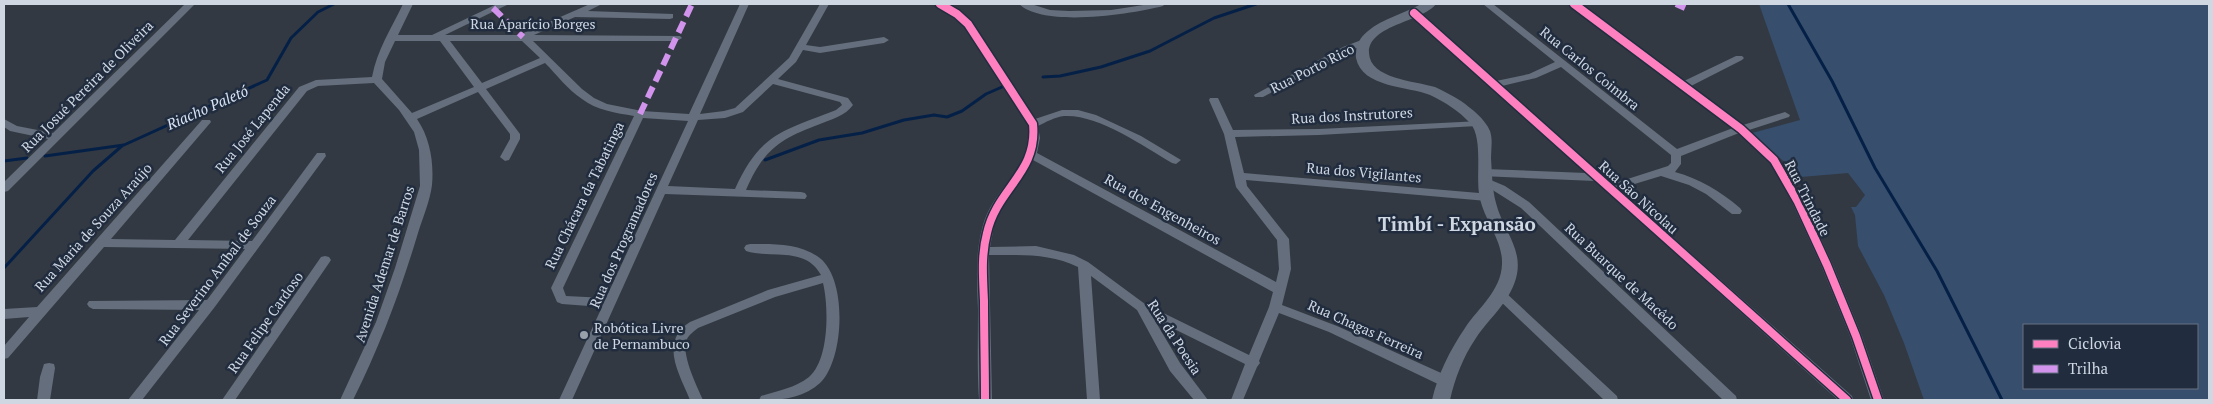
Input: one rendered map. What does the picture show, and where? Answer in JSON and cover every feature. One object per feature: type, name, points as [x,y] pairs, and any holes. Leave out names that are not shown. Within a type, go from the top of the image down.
[{"type":"street","name":"Rua Josué Pereira de Oliveira","points":[[4,188],[190,4]]},
{"type":"street","points":[[377,80],[380,62],[408,4]]},
{"type":"street","points":[[504,4],[491,6],[437,37],[515,134],[505,157]]},
{"type":"street","points":[[597,4],[523,37],[590,100],[607,107],[640,114],[693,118],[734,112],[773,80],[793,60],[824,4]]},
{"type":"street","name":"Rua dos Programadores","points":[[566,400],[744,4]]},
{"type":"street","points":[[940,4],[957,14],[968,24],[1034,124],[1035,145],[1032,155],[992,216],[984,252],[985,400]]},
{"type":"street","points":[[1024,4],[1030,9],[1042,13],[1058,14],[1110,12],[1160,4]]},
{"type":"street","name":"Rua Porto Rico","points":[[1260,95],[1346,49],[1364,42],[1387,24],[1430,4]]},
{"type":"street","name":"Rua Carlos Coimbra","points":[[1488,4],[1676,154]]},
{"type":"street","name":"Rua Trindade","points":[[1574,4],[1740,129],[1774,160],[1798,202],[1852,327],[1878,400]]},
{"type":"street","name":"Rua São Nicolau","points":[[1414,13],[1847,400]]},
{"type":"street","points":[[573,14],[670,16]]},
{"type":"street","name":"Rua Aparício Borges","points":[[390,38],[677,38]]},
{"type":"street","points":[[801,47],[820,50],[884,40]]},
{"type":"street","name":"Rua Porto Rico","points":[[1364,42],[1363,59],[1372,72],[1391,81],[1429,90],[1454,102],[1484,132],[1486,184],[1491,212],[1509,249],[1509,272],[1502,294],[1471,331],[1456,356],[1445,381],[1441,400]]},
{"type":"street","points":[[1683,86],[1740,58]]},
{"type":"street","points":[[410,118],[547,59]]},
{"type":"street","points":[[1493,85],[1532,76],[1562,63]]},
{"type":"street","name":"Avenida Ademar de Barros","points":[[347,400],[364,368],[378,334],[426,186],[427,163],[422,137],[410,118],[377,80]]},
{"type":"street","name":"Rua José Lapenda","points":[[178,244],[303,89],[316,83],[377,80]]},
{"type":"street","points":[[739,192],[762,151],[782,138],[840,112],[848,105],[844,100],[773,80]]},
{"type":"street","points":[[1214,100],[1228,134],[1238,176],[1248,197],[1283,239],[1284,269],[1280,290],[1254,363],[1238,400]]},
{"type":"street","name":"Rua Chácara da Tabatinga","points":[[610,303],[566,301],[561,299],[556,288],[640,114]]},
{"type":"street","points":[[1034,124],[1055,114],[1081,114],[1116,128],[1176,160]]},
{"type":"street","points":[[1610,188],[1672,168],[1676,164],[1676,154],[1740,129],[1784,116]]},
{"type":"street","points":[[4,122],[9,132],[57,137]]},
{"type":"street","name":"Rua Maria de Souza Araújo","points":[[4,354],[38,312],[206,122]]},
{"type":"street","name":"Rua dos Instrutores","points":[[1228,134],[1319,132],[1477,123]]},
{"type":"street","name":"Rua dos Engenheiros","points":[[1032,155],[1280,290]]},
{"type":"street","name":"Rua Severino Aníbal de Souza","points":[[135,400],[210,305],[321,156]]},
{"type":"street","points":[[1660,172],[1699,183],[1715,192],[1736,211]]},
{"type":"street","name":"Rua dos Vigilantes","points":[[1238,176],[1486,184],[1597,177]]},
{"type":"street","name":"Rua Buarque de Macêdo","points":[[1486,184],[1507,193],[1525,205],[1731,400]]},
{"type":"street","points":[[661,190],[801,196]]},
{"type":"street","points":[[100,243],[255,245]]},
{"type":"street","points":[[750,248],[786,250],[802,254],[821,265],[827,278],[832,310],[832,333],[827,362],[820,374],[811,383],[766,400]]},
{"type":"street","name":"Rua da Poesia","points":[[984,252],[1036,250],[1070,258],[1084,265],[1141,307],[1175,367],[1201,400]]},
{"type":"street","name":"Rua Felipe Cardoso","points":[[228,400],[326,260]]},
{"type":"street","points":[[1084,265],[1093,400]]},
{"type":"street","points":[[696,400],[678,350],[679,339],[694,324],[772,293],[827,278]]},
{"type":"street","points":[[1502,294],[1612,400]]},
{"type":"street","points":[[93,304],[210,305]]},
{"type":"street","points":[[1141,307],[1254,363]]},
{"type":"street","name":"Rua Chagas Ferreira","points":[[1275,307],[1333,329],[1445,381]]},
{"type":"street","points":[[4,314],[38,312]]},
{"type":"street","points":[[43,400],[49,368]]},
{"type":"shaded area","points":[[1759,4],[2209,4],[2209,400],[1924,400],[1904,343],[1884,295],[1858,246],[1855,215],[1851,207],[1856,207],[1865,195],[1848,173],[1801,177],[1752,133],[1800,120]]},
{"type":"waterway","name":"Riacho Paletó","points":[[123,145],[267,80],[291,38],[318,12],[334,4]]},
{"type":"waterway","points":[[1043,77],[1060,76],[1101,67],[1150,51],[1214,18],[1256,4]]},
{"type":"waterway","points":[[1788,4],[1832,81],[1875,168],[1937,271],[2002,400]]},
{"type":"waterway","points":[[765,160],[819,140],[862,133],[904,120],[934,115],[947,117],[962,111],[986,94],[1002,87]]},
{"type":"waterway","points":[[4,268],[93,171],[123,145]]},
{"type":"waterway","name":"Riacho Paletó","points":[[45,156],[123,145]]},
{"type":"waterway","name":"Riacho Paletó","points":[[4,161],[27,158]]},
{"type":"marked path","points":[[640,114],[692,4]]},
{"type":"marked path","points":[[1676,4],[1685,8]]},
{"type":"marked path","points":[[493,8],[523,37]]},
{"type":"cycle path","points":[[940,4],[957,14],[968,24],[1033,124],[1034,138],[1032,150],[1021,172],[1005,193],[991,217],[983,251],[985,400]]},
{"type":"cycle path","points":[[1574,4],[1741,129],[1774,160],[1798,202],[1827,265],[1856,336],[1878,400]]},
{"type":"cycle path","points":[[1414,13],[1847,400]]},
{"type":"place","name":"Robótica Livre de Pernambuco","points":[[584,335]]},
{"type":"district","name":"Timbí - Expansão","points":[[1457,223]]}]
